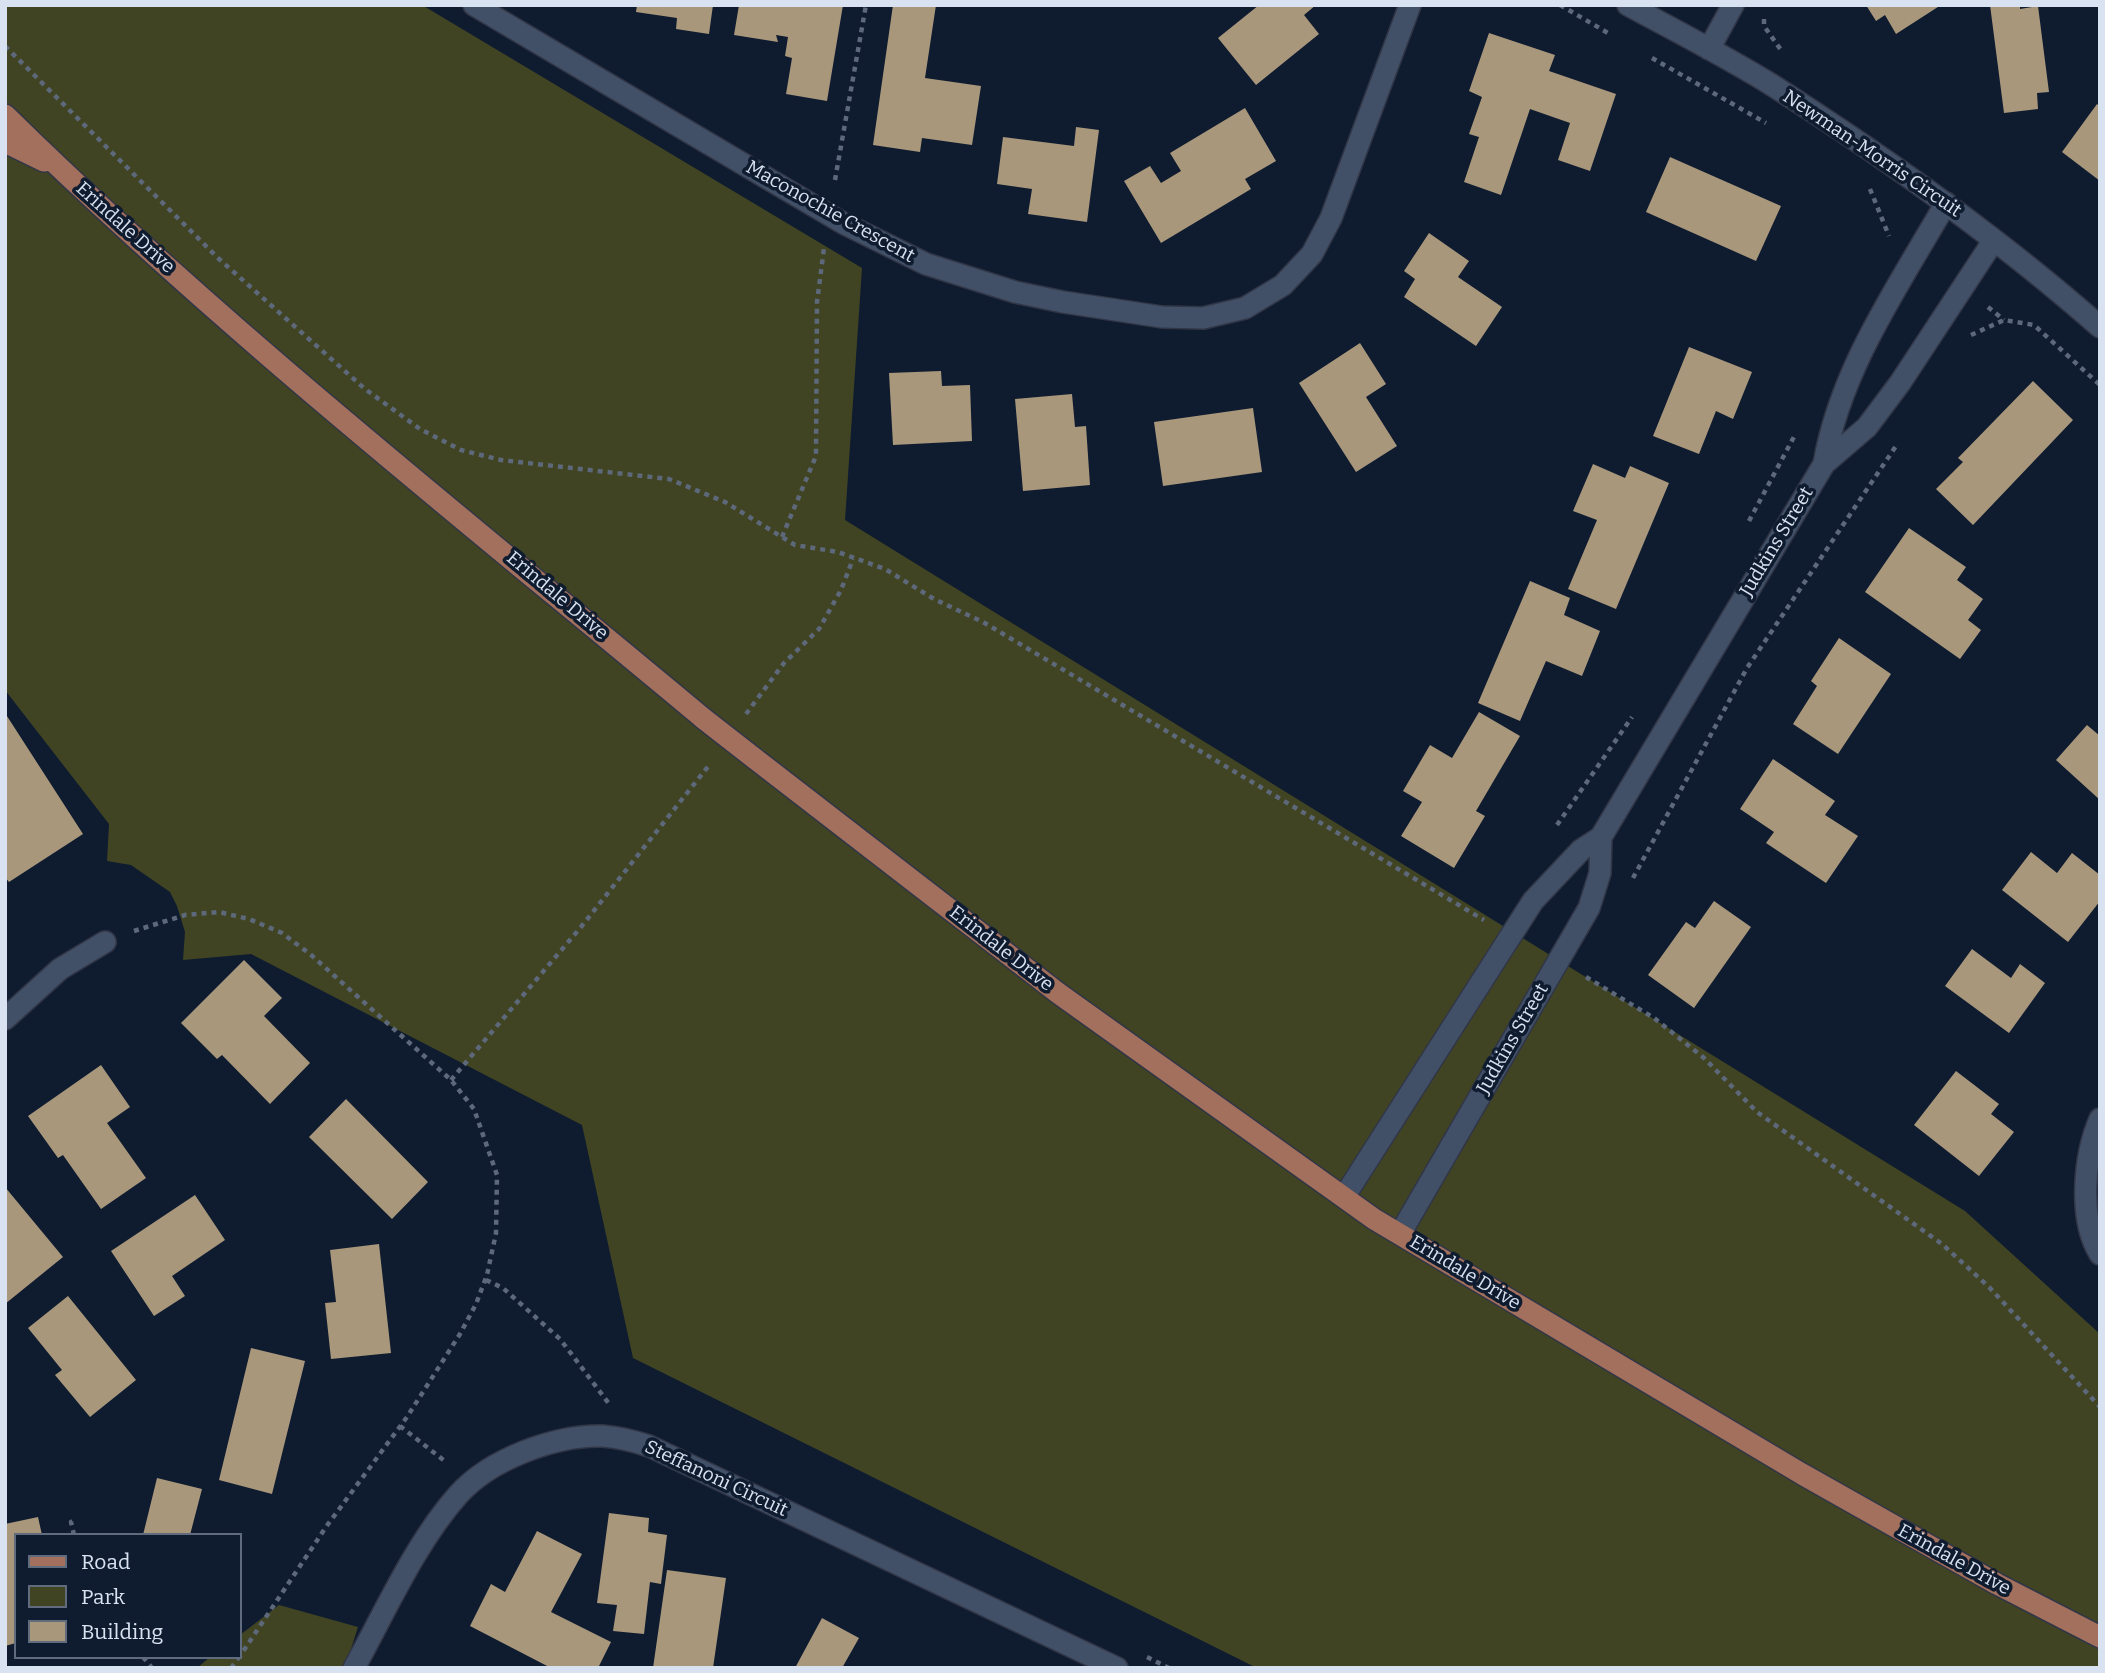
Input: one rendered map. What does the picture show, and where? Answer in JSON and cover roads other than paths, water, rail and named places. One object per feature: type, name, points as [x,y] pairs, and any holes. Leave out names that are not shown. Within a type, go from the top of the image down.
[{"type":"main road","name":"Erindale Drive","points":[[5,115],[61,170],[219,314],[704,719],[1058,993],[1343,1197],[1400,1234],[1802,1474],[1997,1584],[2100,1637]]},
{"type":"main road","points":[[5,142],[61,170]]},
{"type":"street","name":"Maconochie Crescent","points":[[474,5],[829,214],[926,264],[1015,292],[1162,317],[1203,318],[1245,308],[1283,285],[1312,254],[1331,218],[1410,5]]},
{"type":"street","name":"Newman-Morris Circuit","points":[[1628,5],[1771,85],[1946,203],[2055,287],[2100,327]]},
{"type":"street","points":[[1709,49],[1733,5]]},
{"type":"street","name":"Judkins Street","points":[[1824,464],[1829,436],[1860,355],[1946,203]]},
{"type":"street","name":"Judkins Street","points":[[1343,1197],[1533,901],[1581,850],[1601,836],[1824,464],[1867,427],[1994,240]]},
{"type":"street","name":"Judkins Street","points":[[1400,1234],[1589,908],[1600,873],[1601,836]]},
{"type":"street","points":[[5,1019],[60,969],[105,942]]},
{"type":"street","points":[[2100,1119],[2085,1176],[2088,1225],[2100,1254]]},
{"type":"street","name":"Steffanoni Circuit","points":[[354,1668],[428,1534],[460,1493],[502,1461],[551,1441],[602,1436],[627,1439],[649,1446],[1116,1668]]}]
